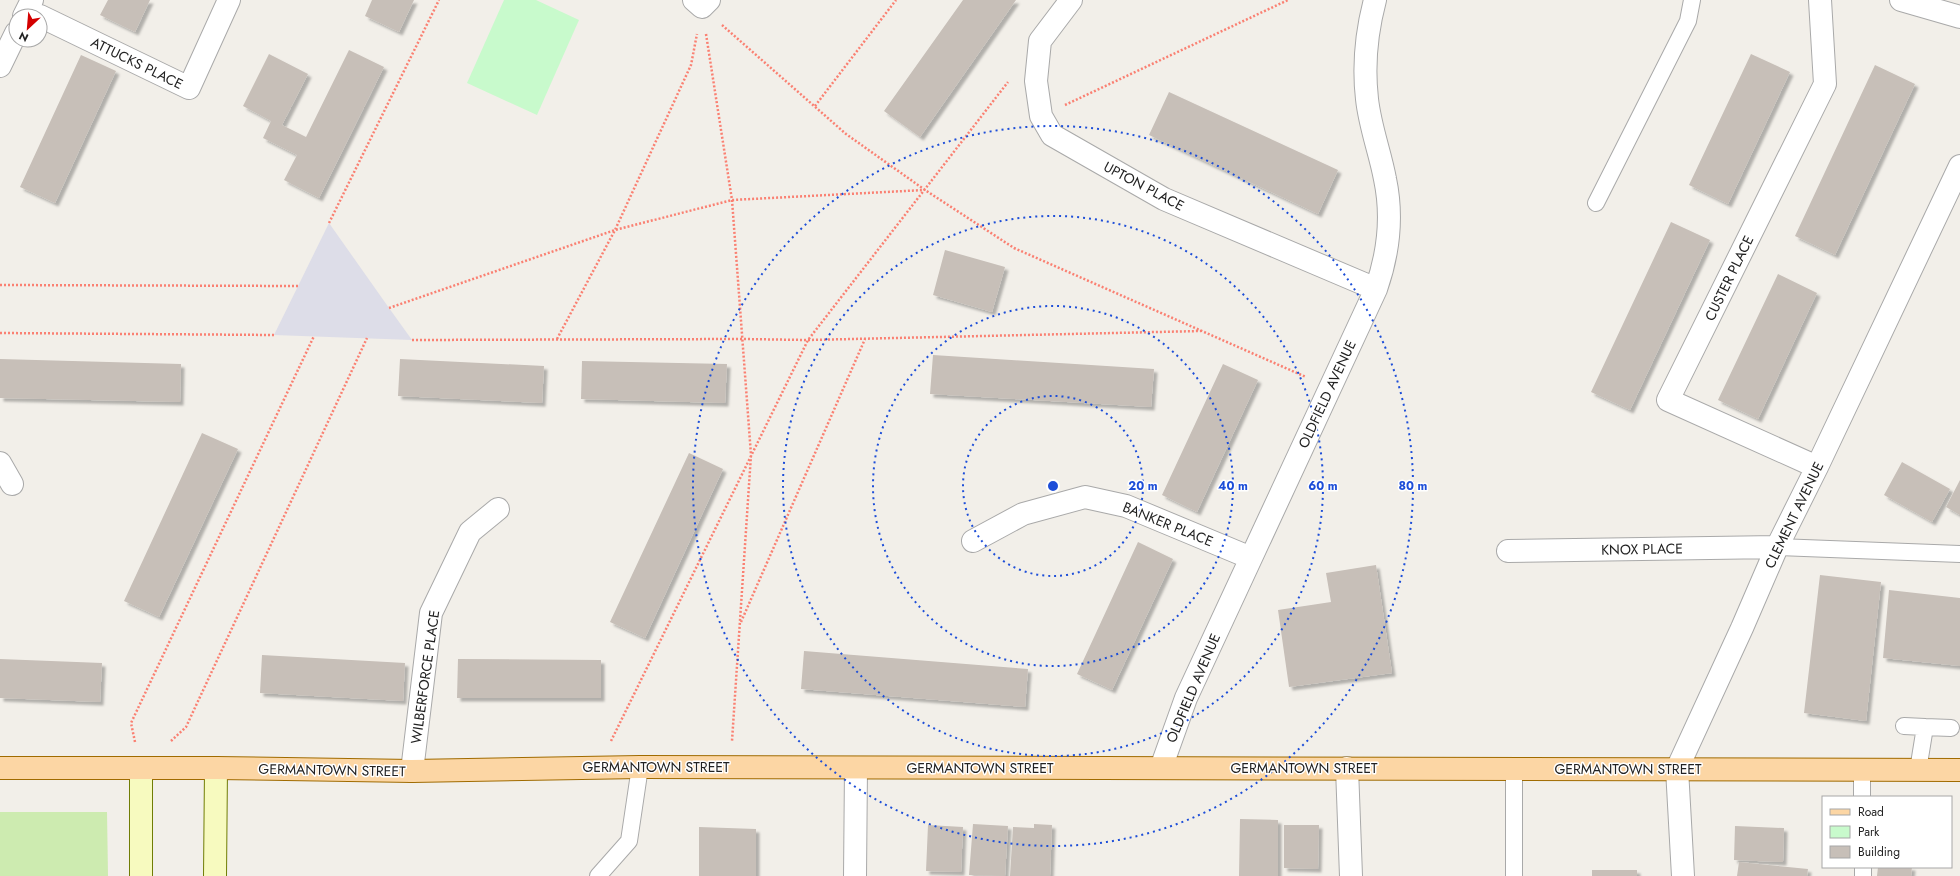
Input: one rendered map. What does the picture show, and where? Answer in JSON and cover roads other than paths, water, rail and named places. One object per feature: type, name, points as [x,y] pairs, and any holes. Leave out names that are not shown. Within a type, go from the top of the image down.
[{"type":"main road","name":"GERMANTOWN STREET","points":[[0,768],[216,768],[412,771],[598,767],[1960,770]]},
{"type":"main road","points":[[141,768],[141,876]]},
{"type":"main road","points":[[215,876],[216,768]]},
{"type":"street","name":"ATTUCKS PLACE","points":[[48,20],[189,88],[229,0]]},
{"type":"street","name":"UPTON PLACE","points":[[1071,0],[1040,41],[1036,81],[1041,116],[1052,135],[1164,199],[1376,289]]},
{"type":"street","name":"OLDFIELD AVENUE","points":[[1161,768],[1186,698],[1376,289],[1383,267],[1390,223],[1386,178],[1375,142],[1367,99],[1364,51],[1375,0]]},
{"type":"street","name":"CUSTER PLACE","points":[[1817,467],[1668,400],[1825,84],[1820,0]]},
{"type":"street","points":[[1901,0],[1960,17]]},
{"type":"street","points":[[0,66],[9,48]]},
{"type":"street","name":"CLEMENT AVENUE","points":[[1683,876],[1677,769],[1742,628],[1777,547],[1817,467],[1960,166]]},
{"type":"street","points":[[0,463],[12,484]]},
{"type":"street","name":"BANKER PLACE","points":[[973,541],[1023,514],[1085,497],[1126,506],[1251,558]]},
{"type":"street","name":"WILBERFORCE PLACE","points":[[412,771],[431,613],[470,532],[498,508]]},
{"type":"street","name":"KNOX PLACE","points":[[1508,551],[1777,547]]},
{"type":"street","points":[[855,876],[856,768]]},
{"type":"street","points":[[1347,768],[1351,876]]},
{"type":"lane","points":[[1596,204],[1688,21],[1692,0]]},
{"type":"lane","points":[[1777,547],[1960,554]]},
{"type":"lane","points":[[1904,726],[1951,728]]},
{"type":"lane","points":[[1918,770],[1925,727]]},
{"type":"lane","points":[[598,876],[629,841],[640,767]]},
{"type":"lane","points":[[1514,769],[1514,876]]},
{"type":"lane","points":[[1862,770],[1862,796]]}]
